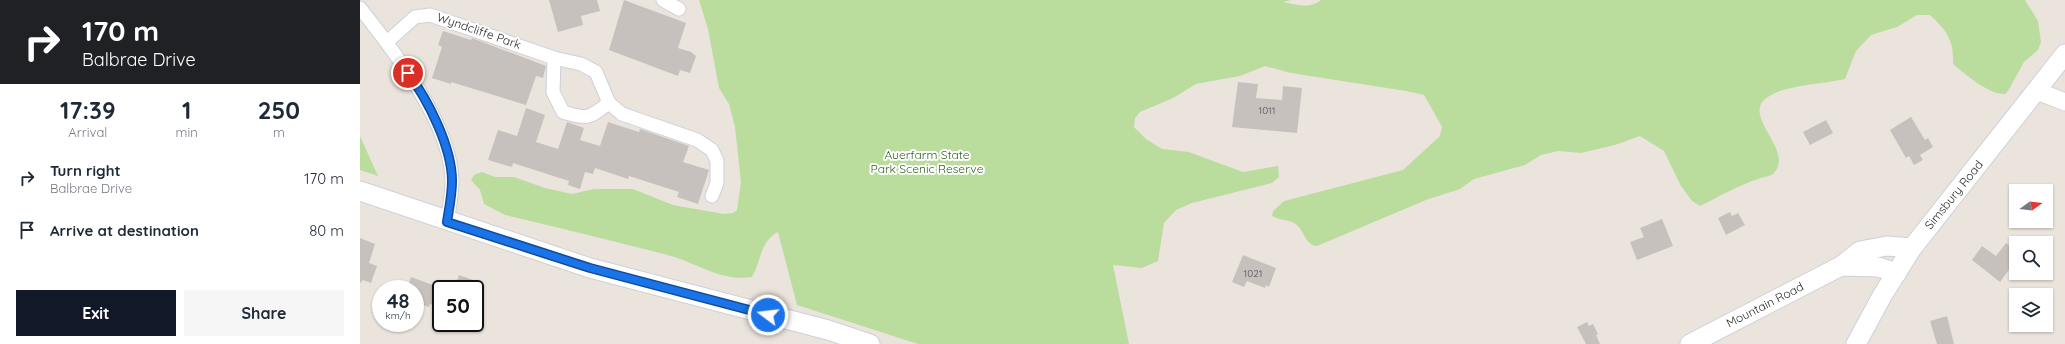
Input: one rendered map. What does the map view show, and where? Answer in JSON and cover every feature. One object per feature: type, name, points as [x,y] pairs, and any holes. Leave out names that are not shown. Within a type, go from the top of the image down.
[{"type":"main road","name":"Simsbury Road","points":[[1856,344],[1912,248],[2065,54]]},
{"type":"main road","points":[[360,191],[447,222],[590,268],[828,330],[870,344]]},
{"type":"main road","name":"Mountain Road","points":[[1690,344],[1841,266],[1860,251],[1887,246],[1912,248]]},
{"type":"main road","name":"Mountain Road","points":[[1841,266],[1878,266],[1897,273]]},
{"type":"street","points":[[663,0],[679,9]]},
{"type":"street","points":[[360,8],[387,42],[415,83],[446,148],[452,182],[447,222]]},
{"type":"street","name":"Wyndcliffe Park","points":[[387,42],[415,17],[430,15],[554,58],[581,64],[596,72],[609,103]]},
{"type":"street","points":[[554,58],[552,92],[563,112],[578,117],[592,116],[609,103],[622,114],[697,140],[712,150],[716,161],[717,183],[712,196]]},
{"type":"street","points":[[2037,91],[2065,102]]},
{"type":"green space","name":"Auerfarm State Park Scenic Reserve","points":[[699,0],[1291,0],[1283,2],[1303,6],[1313,5],[1321,0],[2025,0],[2038,21],[2041,42],[2038,50],[2024,62],[2005,94],[1985,88],[1953,64],[1951,42],[1945,31],[1930,15],[1917,15],[1897,27],[1871,35],[1856,51],[1845,79],[1791,88],[1771,95],[1764,100],[1760,108],[1760,116],[1775,145],[1778,155],[1779,164],[1774,173],[1770,176],[1737,187],[1700,206],[1692,201],[1681,186],[1664,151],[1640,136],[1615,145],[1581,153],[1558,151],[1541,155],[1525,165],[1474,179],[1460,189],[1426,200],[1317,246],[1310,244],[1295,224],[1272,216],[1273,211],[1284,201],[1403,170],[1440,136],[1442,127],[1424,95],[1291,73],[1265,66],[1240,76],[1196,84],[1173,98],[1140,112],[1135,118],[1134,127],[1146,139],[1162,149],[1189,152],[1243,172],[1278,166],[1279,177],[1272,183],[1192,203],[1176,210],[1164,223],[1158,261],[1142,268],[1113,265],[1129,344],[918,344],[797,305],[778,232],[772,236],[764,246],[752,277],[730,277],[709,271],[679,258],[505,215],[484,204],[480,190],[471,180],[474,175],[482,172],[495,177],[514,177],[545,188],[572,194],[594,189],[633,189],[673,205],[724,214],[733,213],[737,210],[741,182],[735,127],[729,104],[719,88],[708,29]]},
{"type":"green space","points":[[360,136],[378,176],[360,170]]},
{"type":"building","points":[[549,0],[597,0],[600,11],[581,16],[583,25],[558,32]]},
{"type":"building","points":[[624,0],[686,23],[678,48],[691,52],[696,56],[690,73],[680,70],[678,76],[609,50]]},
{"type":"building","points":[[443,31],[471,40],[472,38],[546,66],[543,78],[536,76],[526,105],[451,82],[451,84],[432,78],[442,47],[438,45]]},
{"type":"building","points":[[1238,82],[1258,84],[1256,98],[1282,100],[1283,86],[1302,88],[1297,133],[1232,127]]},
{"type":"building","points":[[526,108],[545,115],[536,142],[558,149],[567,122],[584,128],[580,140],[600,146],[608,122],[639,132],[640,129],[689,146],[683,162],[709,170],[698,204],[677,197],[679,192],[629,176],[628,179],[595,168],[593,174],[585,172],[580,189],[568,185],[569,181],[513,163],[512,167],[488,160],[498,130],[517,136]]},
{"type":"building","points":[[1911,117],[1925,140],[1928,138],[1933,147],[1920,155],[1923,160],[1914,165],[1909,156],[1906,158],[1890,130]]},
{"type":"building","points":[[1826,120],[1833,133],[1810,145],[1803,132]]},
{"type":"building","points":[[1730,212],[1732,216],[1738,213],[1745,225],[1726,235],[1718,218]]},
{"type":"building","points":[[1662,219],[1673,246],[1637,260],[1630,242],[1644,237],[1640,228]]},
{"type":"building","points":[[360,238],[375,244],[369,263],[377,266],[371,283],[363,280],[360,283]]},
{"type":"building","points":[[2006,243],[2009,245],[2009,270],[2000,282],[1972,260],[1982,246],[1996,256]]},
{"type":"building","points":[[1243,255],[1276,268],[1269,287],[1266,285],[1265,288],[1247,281],[1244,287],[1232,282]]},
{"type":"building","points":[[459,275],[473,280],[457,280]]},
{"type":"building","points":[[411,277],[419,280],[410,280]]},
{"type":"building","points":[[424,282],[432,285],[432,305],[430,304],[429,307],[424,305]]},
{"type":"building","points":[[1947,316],[1954,344],[1937,344],[1930,321]]},
{"type":"building","points":[[1587,322],[1589,326],[1593,324],[1598,334],[1596,335],[1600,344],[1586,344],[1577,327]]},
{"type":"route","points":[[408,73],[427,105],[446,148],[451,168],[452,182],[447,222],[590,268],[768,315]]}]
